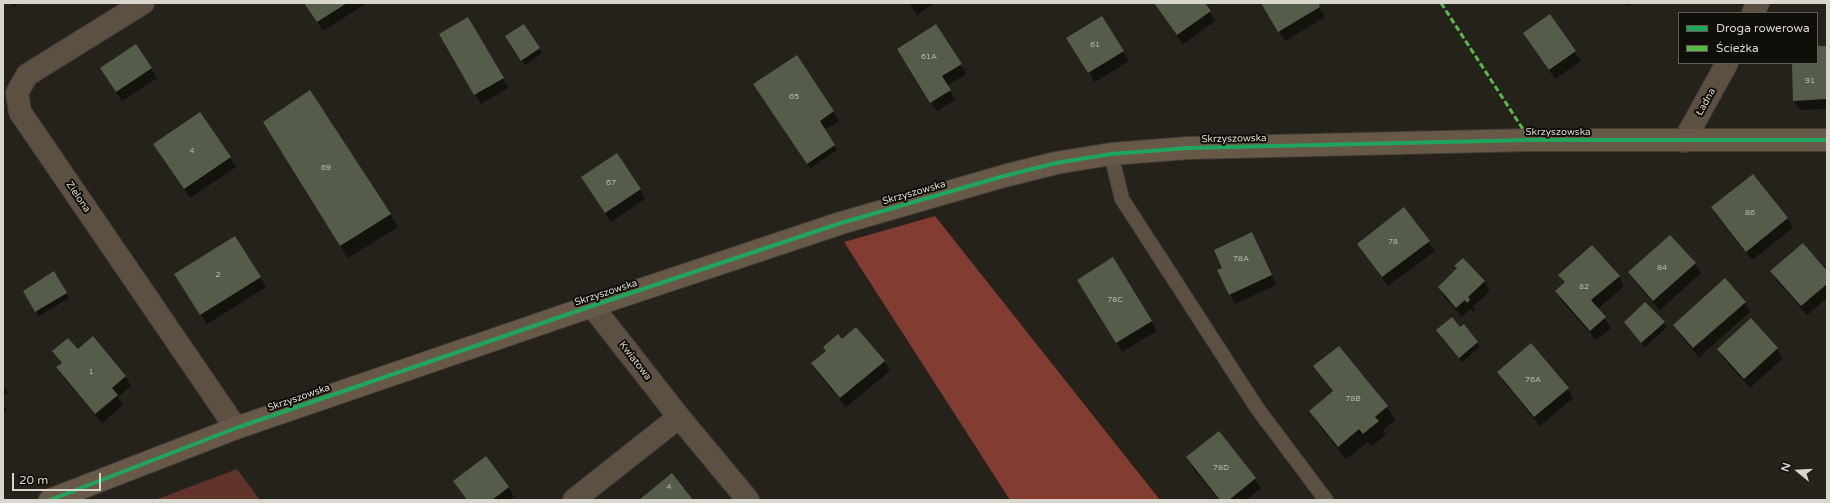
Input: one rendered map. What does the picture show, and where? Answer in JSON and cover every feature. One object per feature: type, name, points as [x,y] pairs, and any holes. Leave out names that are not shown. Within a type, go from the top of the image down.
[{"type":"street","name":"Zielona","points":[[143,3],[27,75],[17,93],[20,112],[236,428]]},
{"type":"street","points":[[1753,12],[1758,3]]},
{"type":"street","name":"Ładna","points":[[1684,141],[1726,64]]},
{"type":"street","name":"Skrzyszowska","points":[[50,500],[236,428],[592,306],[841,223],[1004,176],[1056,163],[1111,154],[1188,148],[1530,140],[1827,140]]},
{"type":"street","name":"Kwiatowa","points":[[592,306],[679,417],[748,500]]},
{"type":"street","points":[[574,500],[679,417]]},
{"type":"lane","points":[[1111,154],[1122,198],[1258,408],[1326,500]]},
{"type":"shaded area","points":[[935,216],[1160,500],[1010,500],[844,242]]},
{"type":"shaded area","points":[[237,469],[260,500],[155,500]]},
{"type":"building","points":[[304,3],[347,3],[317,22]]},
{"type":"building","points":[[1154,3],[1205,3],[1211,11],[1177,35]]},
{"type":"building","points":[[1261,3],[1318,3],[1320,7],[1278,32]]},
{"type":"building","points":[[1550,14],[1576,51],[1549,70],[1523,33]]},
{"type":"building","points":[[1102,16],[1124,51],[1088,73],[1066,38]]},
{"type":"building","points":[[468,17],[504,78],[474,95],[439,34]]},
{"type":"building","points":[[524,24],[540,48],[521,61],[505,36]]},
{"type":"building","points":[[936,24],[962,64],[942,76],[951,90],[930,103],[897,49]]},
{"type":"building","points":[[136,44],[152,68],[116,92],[100,68]]},
{"type":"building","points":[[1818,46],[1827,46],[1827,99],[1793,101],[1792,64],[1818,64]]},
{"type":"building","points":[[797,55],[834,111],[820,121],[835,145],[807,164],[753,84]]},
{"type":"building","points":[[310,90],[391,214],[340,246],[263,122]]},
{"type":"building","points":[[200,112],[231,157],[184,189],[153,144]]},
{"type":"building","points":[[617,153],[641,189],[605,213],[581,177]]},
{"type":"building","points":[[1753,174],[1788,218],[1746,252],[1711,207]]},
{"type":"building","points":[[1404,207],[1430,241],[1382,277],[1357,244]]},
{"type":"building","points":[[1252,232],[1272,275],[1229,295],[1217,270],[1222,268],[1214,250]]},
{"type":"building","points":[[1670,235],[1696,263],[1653,301],[1628,272]]},
{"type":"building","points":[[235,236],[261,277],[200,315],[174,274]]},
{"type":"building","points":[[1803,243],[1827,271],[1827,284],[1801,306],[1770,271]]},
{"type":"building","points":[[1592,245],[1620,276],[1591,300],[1606,317],[1590,331],[1555,291],[1565,282],[1558,275]]},
{"type":"building","points":[[1113,257],[1152,321],[1116,343],[1077,280]]},
{"type":"building","points":[[1463,258],[1485,281],[1468,297],[1470,300],[1467,303],[1465,300],[1456,308],[1438,287],[1457,268],[1454,266]]},
{"type":"building","points":[[54,271],[67,293],[35,312],[23,291]]},
{"type":"building","points":[[1725,278],[1746,302],[1693,348],[1673,325]]},
{"type":"building","points":[[1645,302],[1665,322],[1641,343],[1624,322]]},
{"type":"building","points":[[1452,317],[1460,327],[1464,324],[1478,342],[1459,358],[1436,330]]},
{"type":"building","points":[[1751,318],[1778,348],[1744,379],[1717,349]]},
{"type":"building","points":[[856,327],[885,361],[840,398],[811,363],[826,351],[823,347],[838,334],[842,339]]},
{"type":"building","points":[[93,336],[126,376],[112,388],[118,395],[95,414],[56,367],[62,363],[52,351],[68,338],[78,349]]},
{"type":"building","points":[[1531,343],[1569,388],[1534,417],[1497,372]]},
{"type":"building","points":[[1339,346],[1388,406],[1375,417],[1379,421],[1363,434],[1359,429],[1338,447],[1309,411],[1333,391],[1313,366]]},
{"type":"building","points":[[1219,431],[1256,478],[1229,500],[1220,500],[1186,457]]},
{"type":"building","points":[[486,456],[509,487],[492,500],[467,500],[453,481]]},
{"type":"building","points":[[672,473],[693,500],[639,500]]},
{"type":"marked path","points":[[1441,3],[1530,140]]},
{"type":"cycle path","points":[[50,500],[236,428],[592,306],[841,223],[1004,176],[1056,163],[1111,154],[1188,148],[1530,140],[1827,140]]}]
